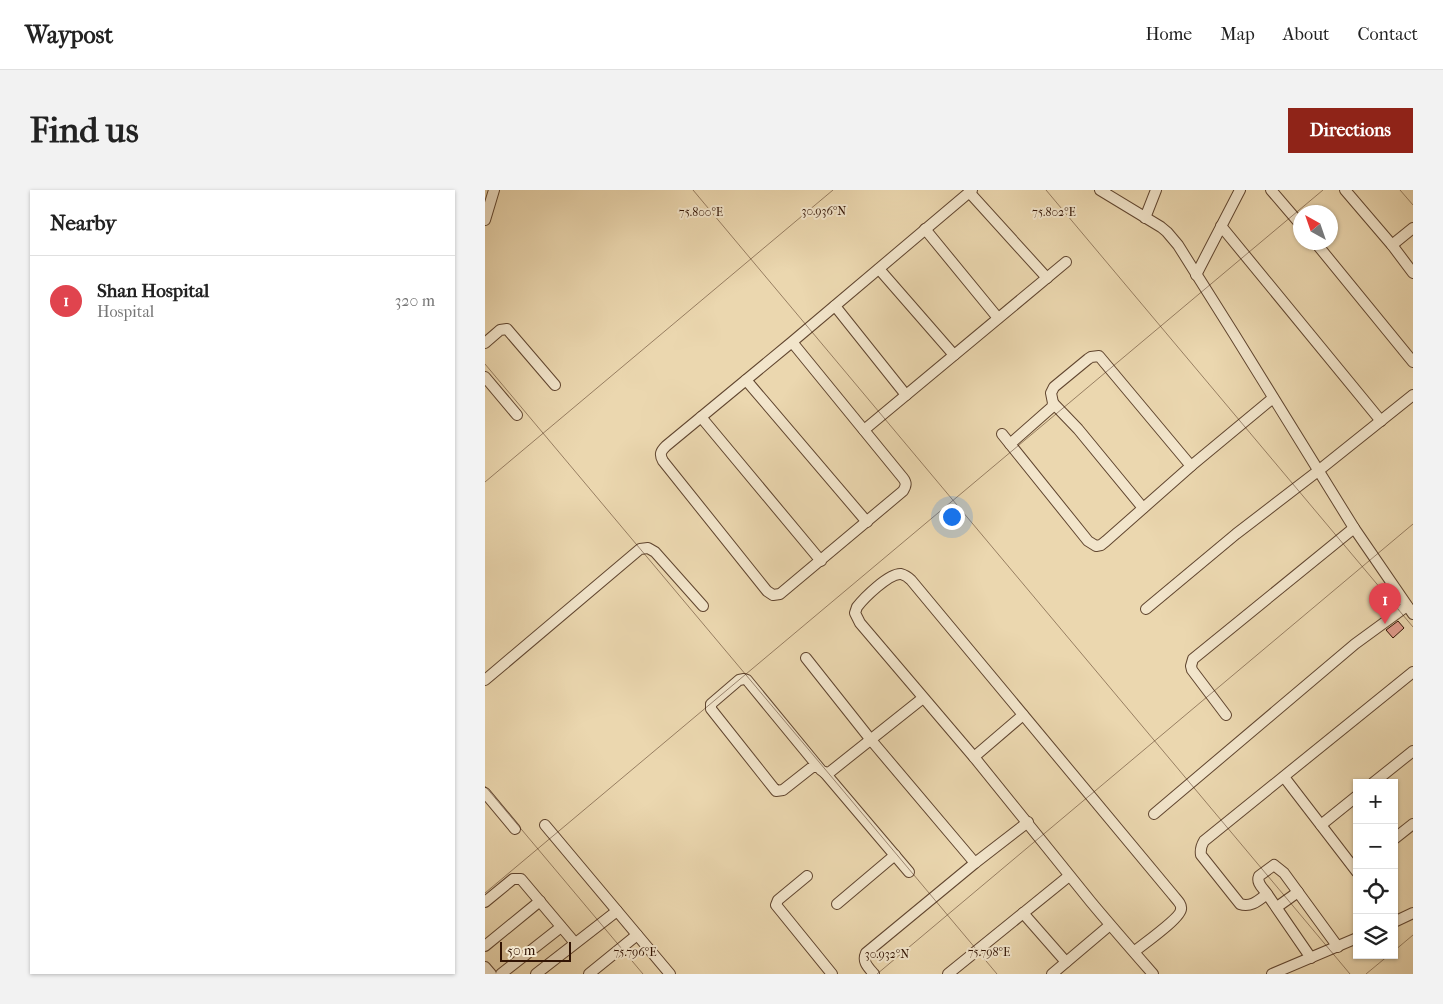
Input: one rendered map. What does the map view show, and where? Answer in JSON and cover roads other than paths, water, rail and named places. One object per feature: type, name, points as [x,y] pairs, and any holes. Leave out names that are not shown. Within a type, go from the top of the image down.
[{"type":"street","points":[[485,220],[494,190]]},
{"type":"street","points":[[1100,190],[1161,228],[1172,237],[1219,309],[1354,528],[1410,610],[1355,644],[1154,814]]},
{"type":"street","points":[[1145,218],[1156,190]]},
{"type":"street","points":[[1196,275],[1240,190]]},
{"type":"street","points":[[1271,190],[1293,216]]},
{"type":"street","points":[[1345,190],[1392,245],[1413,273]]},
{"type":"street","points":[[792,342],[903,478],[906,486],[903,491],[781,594],[773,595],[767,591],[663,461],[661,456],[663,449],[970,191],[1047,278]]},
{"type":"street","points":[[1221,226],[1381,421]]},
{"type":"street","points":[[1392,245],[1413,228]]},
{"type":"street","points":[[925,229],[998,318]]},
{"type":"street","points":[[1322,250],[1413,362]]},
{"type":"street","points":[[863,430],[1066,262]]},
{"type":"street","points":[[879,269],[954,355]]},
{"type":"street","points":[[835,306],[906,395]]},
{"type":"street","points":[[485,343],[500,330],[507,329],[555,385]]},
{"type":"street","points":[[1143,508],[1078,429],[1053,403],[1051,396],[1054,388],[1091,357],[1099,356],[1191,466]]},
{"type":"street","points":[[485,377],[517,415]]},
{"type":"street","points":[[745,380],[867,522]]},
{"type":"street","points":[[1146,609],[1236,534],[1413,395]]},
{"type":"street","points":[[1002,434],[1092,544],[1096,546],[1101,545],[1191,466],[1273,398]]},
{"type":"street","points":[[1010,444],[1050,408],[1053,403]]},
{"type":"street","points":[[701,417],[821,561]]},
{"type":"street","points":[[1226,715],[1192,670],[1193,659],[1354,528]]},
{"type":"street","points":[[485,680],[640,549],[647,548],[655,552],[703,606]]},
{"type":"street","points":[[1134,952],[1174,920],[1180,912],[1180,905],[911,580],[906,575],[899,574],[887,578],[857,607],[855,613],[860,623],[974,757],[1069,876],[1110,925],[1153,974]]},
{"type":"street","points":[[805,658],[871,740],[975,863]]},
{"type":"street","points":[[1267,894],[1253,904],[1246,906],[1240,904],[1201,855],[1200,849],[1203,841],[1413,672]]},
{"type":"street","points":[[816,764],[783,790],[776,791],[711,709],[711,704],[739,680],[747,680],[909,872]]},
{"type":"street","points":[[825,773],[830,772],[923,698]]},
{"type":"street","points":[[974,757],[1023,715]]},
{"type":"street","points":[[1378,779],[1413,751]]},
{"type":"street","points":[[1283,777],[1354,869]]},
{"type":"street","points":[[485,793],[515,829]]},
{"type":"street","points":[[1321,825],[1353,799]]},
{"type":"street","points":[[874,974],[866,964],[866,953],[1027,822]]},
{"type":"street","points":[[1398,836],[1413,824]]},
{"type":"street","points":[[545,825],[670,974]]},
{"type":"street","points":[[837,904],[895,856]]},
{"type":"street","points":[[1311,958],[1259,883],[1259,876],[1274,865],[1284,873],[1337,947]]},
{"type":"street","points":[[807,876],[778,900],[776,905],[832,974]]},
{"type":"street","points":[[948,974],[1069,876]]},
{"type":"street","points":[[485,902],[516,878],[524,882],[575,943]]},
{"type":"street","points":[[1277,907],[1298,892]]},
{"type":"street","points":[[485,946],[540,901]]},
{"type":"street","points":[[536,974],[617,911]]},
{"type":"street","points":[[1023,913],[1066,962]]},
{"type":"street","points":[[1398,920],[1413,913]]},
{"type":"street","points":[[1052,974],[1110,925]]},
{"type":"street","points":[[501,974],[561,927]]},
{"type":"street","points":[[589,974],[637,935]]},
{"type":"street","points":[[1272,974],[1353,940]]},
{"type":"street","points":[[485,967],[491,974]]},
{"type":"place","name":"Shan Hospital","points":[[1385,624]]}]
